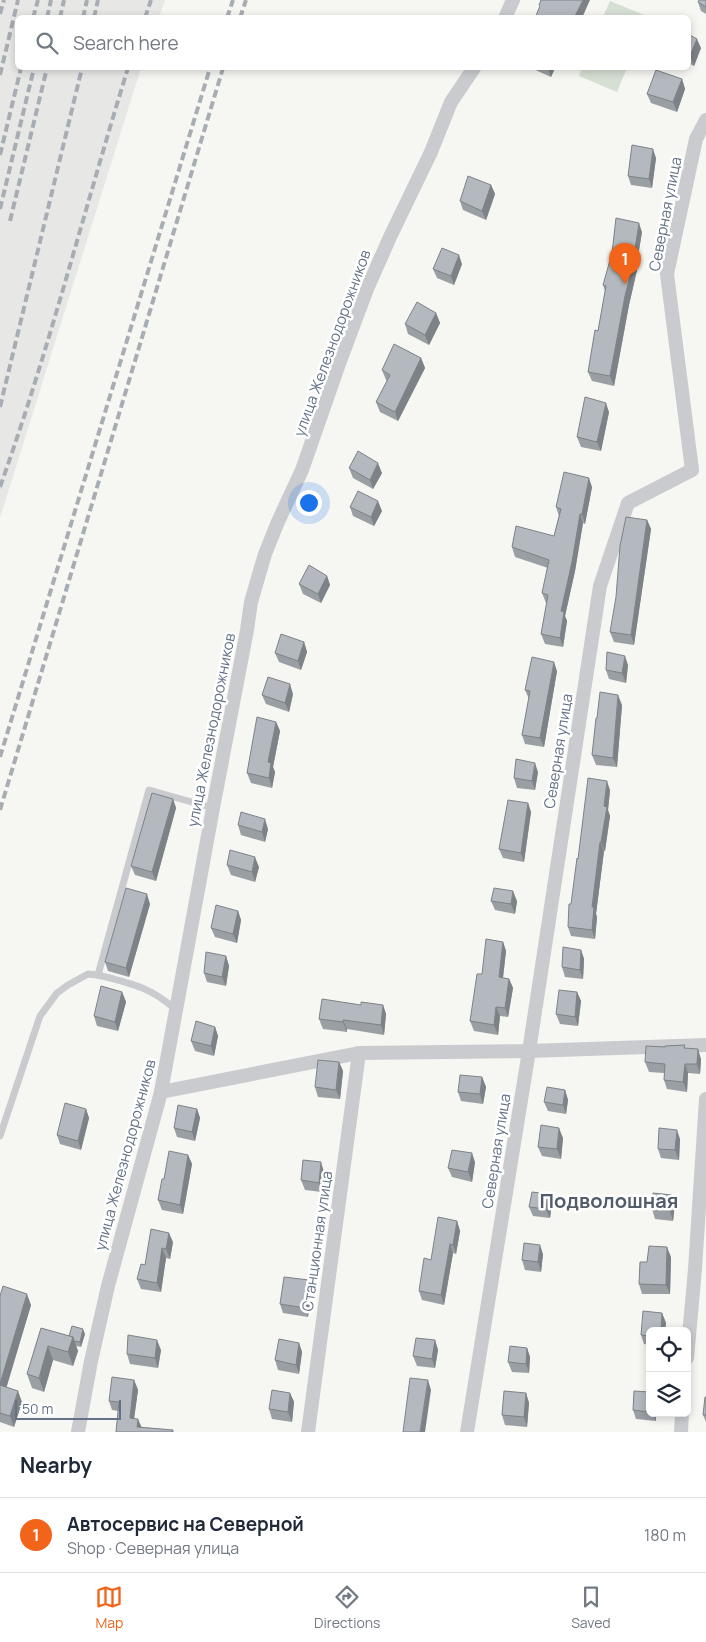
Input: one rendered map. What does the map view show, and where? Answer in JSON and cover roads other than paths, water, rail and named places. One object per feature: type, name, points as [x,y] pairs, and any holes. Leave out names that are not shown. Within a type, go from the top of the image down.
[{"type":"street","points":[[506,15],[513,0]]},
{"type":"street","name":"улица Железнодорожников","points":[[78,1432],[91,1361],[108,1286],[161,1092],[251,602],[265,554],[302,470],[371,280],[431,152],[451,102],[473,70]]},
{"type":"street","name":"Северная улица","points":[[467,1432],[600,586],[628,503],[692,470],[667,274],[696,139],[706,120]]},
{"type":"street","points":[[161,1092],[359,1053],[528,1051],[706,1045]]},
{"type":"street","name":"Станционная улица","points":[[308,1432],[359,1053]]},
{"type":"street","points":[[691,1331],[700,1269],[706,1099]]},
{"type":"street","points":[[681,1432],[682,1417]]},
{"type":"lane","points":[[98,975],[149,790],[213,808]]},
{"type":"lane","points":[[0,1136],[40,1016],[58,993],[68,985],[88,974],[98,975],[142,986],[159,996],[176,1010]]},
{"type":"railway","points":[[0,14],[4,0]]},
{"type":"railway","points":[[0,75],[18,0]]},
{"type":"railway","points":[[34,15],[38,0]]},
{"type":"railway","points":[[48,15],[51,0]]},
{"type":"railway","points":[[61,15],[64,0]]},
{"type":"railway","points":[[84,15],[87,0]]},
{"type":"railway","points":[[95,15],[98,0]]},
{"type":"railway","points":[[146,15],[151,0]]},
{"type":"railway","points":[[228,15],[233,0]]},
{"type":"railway","points":[[241,15],[246,0]]},
{"type":"railway","points":[[0,155],[21,70]]},
{"type":"railway","points":[[0,209],[34,70]]},
{"type":"railway","points":[[10,221],[47,70]]},
{"type":"railway","points":[[0,407],[82,70]]},
{"type":"railway","points":[[0,487],[51,331],[127,70]]},
{"type":"railway","points":[[0,757],[209,70]]},
{"type":"railway","points":[[0,810],[222,70]]},
{"type":"place","name":"Автосервис на Северной","points":[[625,284]]},
{"type":"district","name":"Подволошная","points":[[609,1200]]}]
